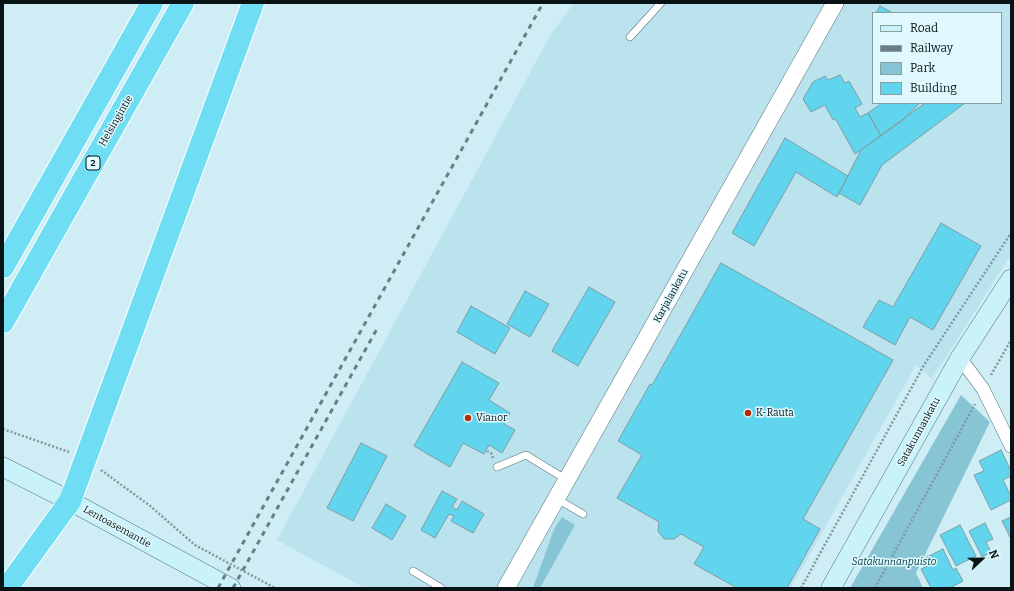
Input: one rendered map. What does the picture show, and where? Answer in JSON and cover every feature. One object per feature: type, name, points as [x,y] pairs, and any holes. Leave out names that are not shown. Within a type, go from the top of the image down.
[{"type":"highway","points":[[3,267],[152,3]]},
{"type":"highway","name":"Helsingintie","points":[[3,322],[183,3]]},
{"type":"highway","points":[[7,588],[70,501],[253,3]]},
{"type":"main road","name":"Satakunnankatu","points":[[831,588],[960,358],[1011,280]]},
{"type":"main road","name":"Lentoasemantie","points":[[3,467],[70,501],[231,588]]},
{"type":"street","name":"Karjalankatu","points":[[506,588],[836,3]]},
{"type":"street","points":[[960,358],[983,389],[1011,446]]},
{"type":"lane","points":[[630,37],[661,3]]},
{"type":"lane","points":[[497,467],[526,454],[567,480]]},
{"type":"lane","points":[[556,498],[583,514]]},
{"type":"lane","points":[[413,571],[441,588]]},
{"type":"path","points":[[802,588],[924,365],[1011,233]]},
{"type":"path","points":[[875,588],[1011,340]]},
{"type":"path","points":[[3,429],[86,460],[149,504],[196,545],[275,588]]},
{"type":"shaded area","points":[[574,3],[1011,3],[1011,255],[932,379],[916,365],[791,588],[365,588],[277,540],[551,34]]},
{"type":"green space","name":"Satakunnanpuisto","points":[[961,395],[990,422],[916,573],[923,588],[850,588]]},
{"type":"green space","points":[[562,517],[575,525],[540,588],[533,588],[554,529]]},
{"type":"building","points":[[880,6],[891,12],[877,12]]},
{"type":"building","points":[[840,75],[845,83],[849,81],[862,104],[855,108],[860,117],[868,113],[881,136],[855,154],[835,118],[833,120],[825,105],[811,112],[803,99],[813,82],[825,76],[828,80]]},
{"type":"building","points":[[881,104],[919,104],[903,120],[881,136],[868,113]]},
{"type":"building","points":[[924,104],[964,104],[882,165],[860,205],[839,193],[861,150]]},
{"type":"building","points":[[785,138],[848,176],[837,197],[796,172],[754,246],[732,233]]},
{"type":"building","points":[[941,223],[981,246],[933,330],[910,317],[895,345],[863,327],[879,300],[893,307]]},
{"type":"building","name":"K-Rauta","points":[[721,263],[893,360],[803,519],[820,529],[787,588],[737,588],[694,564],[704,547],[681,534],[674,539],[664,539],[658,531],[659,522],[617,498],[642,455],[618,441],[650,384],[652,385]]},
{"type":"building","points":[[589,287],[615,302],[578,366],[552,351]]},
{"type":"building","points":[[525,291],[549,304],[530,337],[507,324]]},
{"type":"building","points":[[471,306],[510,328],[495,354],[457,332]]},
{"type":"building","name":"Vianor","points":[[462,362],[499,383],[489,400],[510,413],[504,424],[515,430],[502,453],[489,445],[484,454],[463,443],[450,467],[414,446]]},
{"type":"building","points":[[361,443],[387,456],[353,521],[327,508]]},
{"type":"building","points":[[1001,450],[1011,471],[1011,476],[1003,480],[1011,496],[1011,500],[991,510],[974,475],[984,471],[979,461]]},
{"type":"building","points":[[442,491],[457,499],[452,507],[457,510],[462,501],[484,514],[473,533],[451,521],[454,516],[449,514],[435,538],[421,530]]},
{"type":"building","points":[[386,504],[406,516],[392,540],[372,528]]},
{"type":"building","points":[[1011,517],[1011,539],[1002,521]]},
{"type":"building","points":[[985,523],[993,539],[986,542],[991,552],[982,557],[969,531]]},
{"type":"building","points":[[960,525],[976,556],[956,566],[940,535]]},
{"type":"building","points":[[943,549],[953,570],[956,568],[963,581],[950,588],[931,588],[921,569],[927,566],[923,559]]},
{"type":"railway","points":[[218,588],[543,3]]},
{"type":"railway","points":[[233,588],[378,327]]},
{"type":"place","name":"K-Rauta","points":[[748,413]]},
{"type":"place","name":"Vianor","points":[[468,418]]}]
